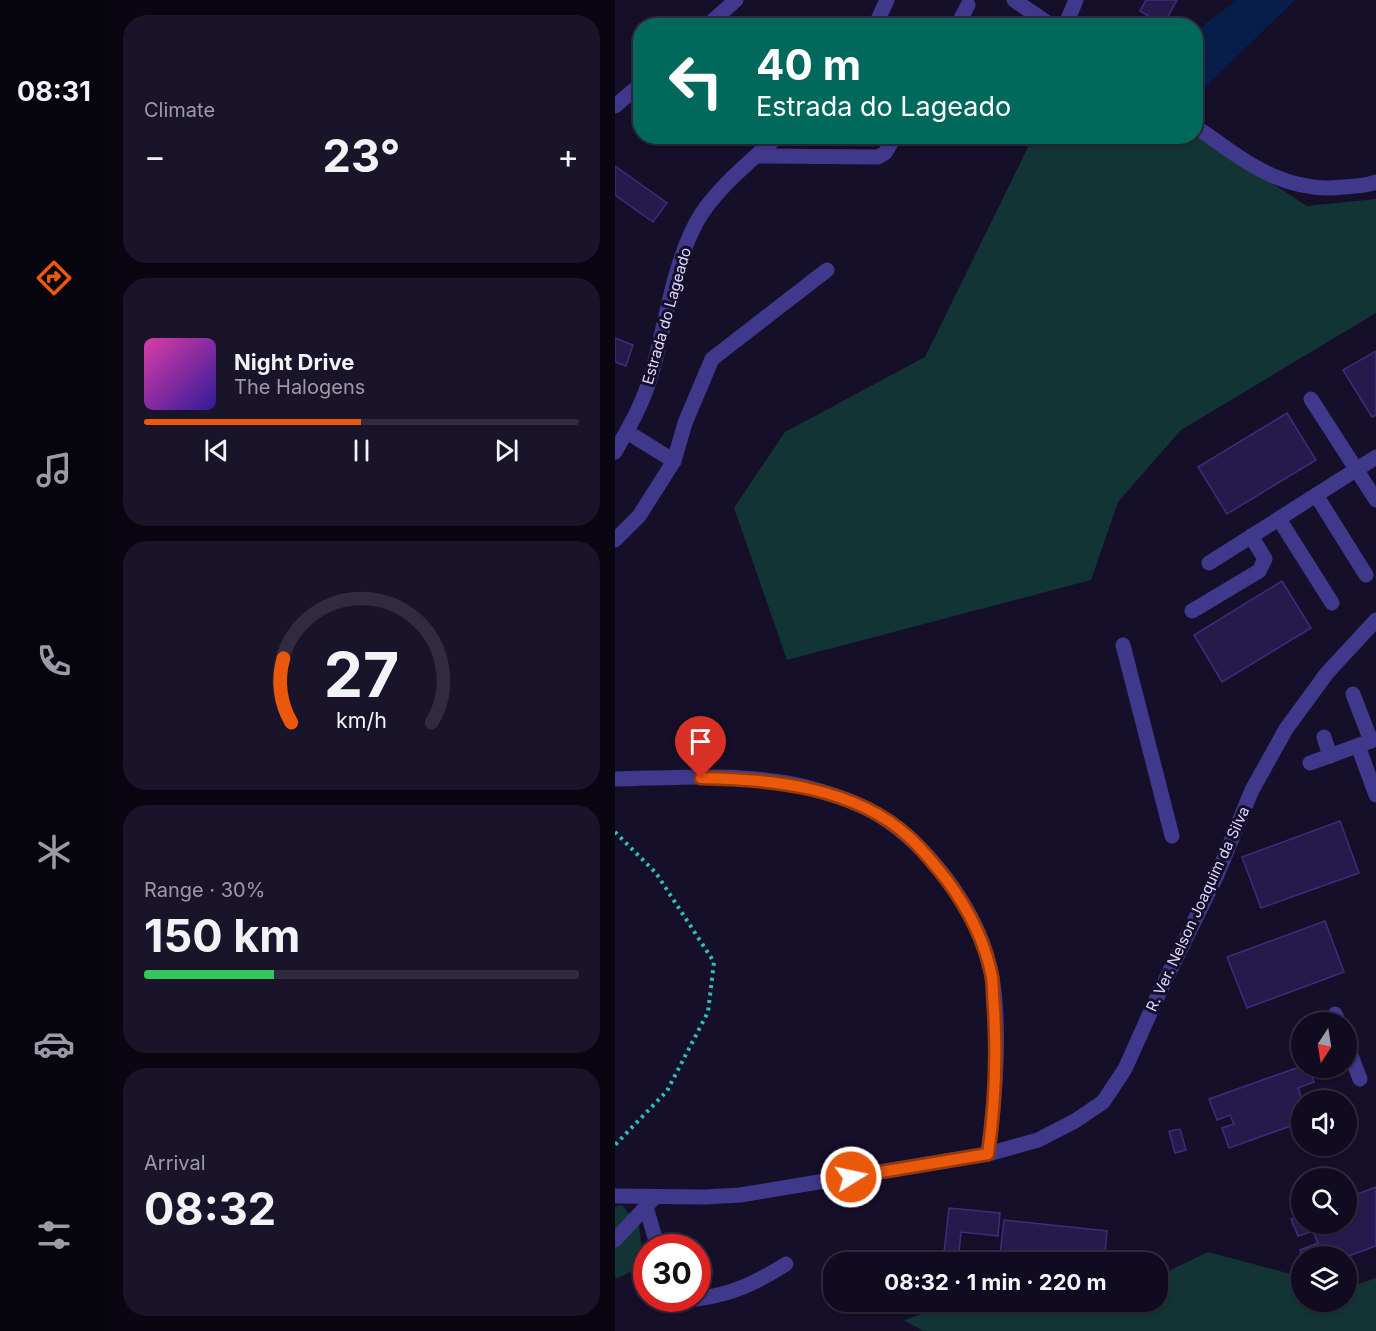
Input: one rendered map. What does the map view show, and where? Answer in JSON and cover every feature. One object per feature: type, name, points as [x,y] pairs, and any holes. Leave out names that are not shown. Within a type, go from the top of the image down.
[{"type":"street","points":[[716,18],[737,0]]},
{"type":"street","points":[[879,18],[887,0]]},
{"type":"street","points":[[1014,0],[1040,18]]},
{"type":"street","points":[[1068,18],[1075,0]]},
{"type":"street","points":[[961,18],[968,5]]},
{"type":"street","points":[[615,106],[633,91]]},
{"type":"street","points":[[1203,131],[1269,175],[1298,186],[1323,190],[1376,182]]},
{"type":"street","name":"Estrada do Lageado","points":[[615,452],[634,420],[649,383],[679,263],[696,222],[719,192],[770,144]]},
{"type":"street","points":[[757,156],[878,157],[885,153],[890,144]]},
{"type":"street","points":[[615,540],[639,516],[674,461],[685,423],[712,359],[827,270]]},
{"type":"street","points":[[1311,399],[1376,500]]},
{"type":"street","points":[[627,432],[674,461]]},
{"type":"street","points":[[1209,563],[1376,458]]},
{"type":"street","points":[[1316,495],[1366,575]]},
{"type":"street","points":[[1279,519],[1332,603]]},
{"type":"street","points":[[1192,611],[1259,571],[1265,559],[1251,536]]},
{"type":"street","name":"R. Ver. Nelson Joaquim da Silva","points":[[615,1196],[651,1202],[770,1192],[988,1154],[1038,1140],[1075,1121],[1103,1102],[1125,1069],[1159,993],[1217,875],[1252,790],[1286,729],[1327,673],[1376,620]]},
{"type":"street","points":[[1123,645],[1172,836]]},
{"type":"street","points":[[1353,694],[1368,742],[1376,795]]},
{"type":"street","points":[[1324,737],[1331,756]]},
{"type":"street","points":[[1310,763],[1368,742]]},
{"type":"street","points":[[615,779],[711,778],[787,783],[828,794],[876,813],[909,837],[956,892],[985,951],[992,978],[996,1034],[994,1096],[988,1154]]},
{"type":"street","points":[[1357,1069],[1361,1079]]},
{"type":"street","points":[[615,1240],[651,1202]]},
{"type":"street","points":[[651,1202],[656,1234]]},
{"type":"street","points":[[711,1296],[736,1291],[786,1264]]},
{"type":"path","points":[[615,832],[656,873],[714,962],[708,1012],[667,1091],[615,1145]]},
{"type":"green space","points":[[1203,139],[1307,206],[1376,199],[1376,313],[1181,430],[1118,502],[1091,580],[787,660],[734,508],[785,432],[925,357],[1030,144],[1203,144]]},
{"type":"green space","points":[[622,1205],[639,1226],[640,1234],[633,1234],[633,1271],[615,1279],[615,1207]]},
{"type":"green space","points":[[1208,1252],[1291,1274],[1291,1312],[1357,1312],[1357,1285],[1376,1278],[1376,1331],[923,1331],[904,1320],[927,1312],[1168,1312],[1168,1271]]},
{"type":"water","points":[[1237,0],[1295,0],[1206,86],[1203,84],[1203,27]]},
{"type":"building","points":[[1146,0],[1177,0],[1167,18],[1152,18],[1140,11]]},
{"type":"building","points":[[615,166],[667,203],[653,222],[615,195]]},
{"type":"building","points":[[615,338],[633,345],[626,366],[615,362]]},
{"type":"building","points":[[1376,351],[1376,415],[1372,417],[1343,370]]},
{"type":"building","points":[[1287,413],[1316,460],[1227,514],[1198,467]]},
{"type":"building","points":[[1282,581],[1311,628],[1222,682],[1194,635]]},
{"type":"building","points":[[1340,821],[1359,873],[1261,908],[1242,857]]},
{"type":"building","points":[[1325,921],[1344,972],[1247,1008],[1227,957]]},
{"type":"building","points":[[1291,1070],[1291,1078],[1313,1078],[1314,1082],[1298,1088],[1299,1090],[1291,1090],[1291,1126],[1229,1148],[1222,1128],[1234,1124],[1230,1115],[1217,1120],[1209,1099]]},
{"type":"building","points":[[1180,1129],[1186,1150],[1175,1153],[1169,1131]]},
{"type":"building","points":[[1376,1187],[1376,1246],[1357,1253],[1357,1246],[1310,1246],[1318,1243],[1314,1234],[1357,1234],[1357,1194]]},
{"type":"building","points":[[949,1208],[1000,1213],[998,1236],[961,1232],[959,1252],[944,1252]]},
{"type":"building","points":[[1004,1220],[1107,1231],[1105,1252],[1000,1252]]},
{"type":"route","points":[[701,778],[787,783],[828,794],[876,813],[909,837],[935,865],[956,892],[985,951],[992,978],[996,1034],[994,1096],[988,1154],[851,1177]]}]
